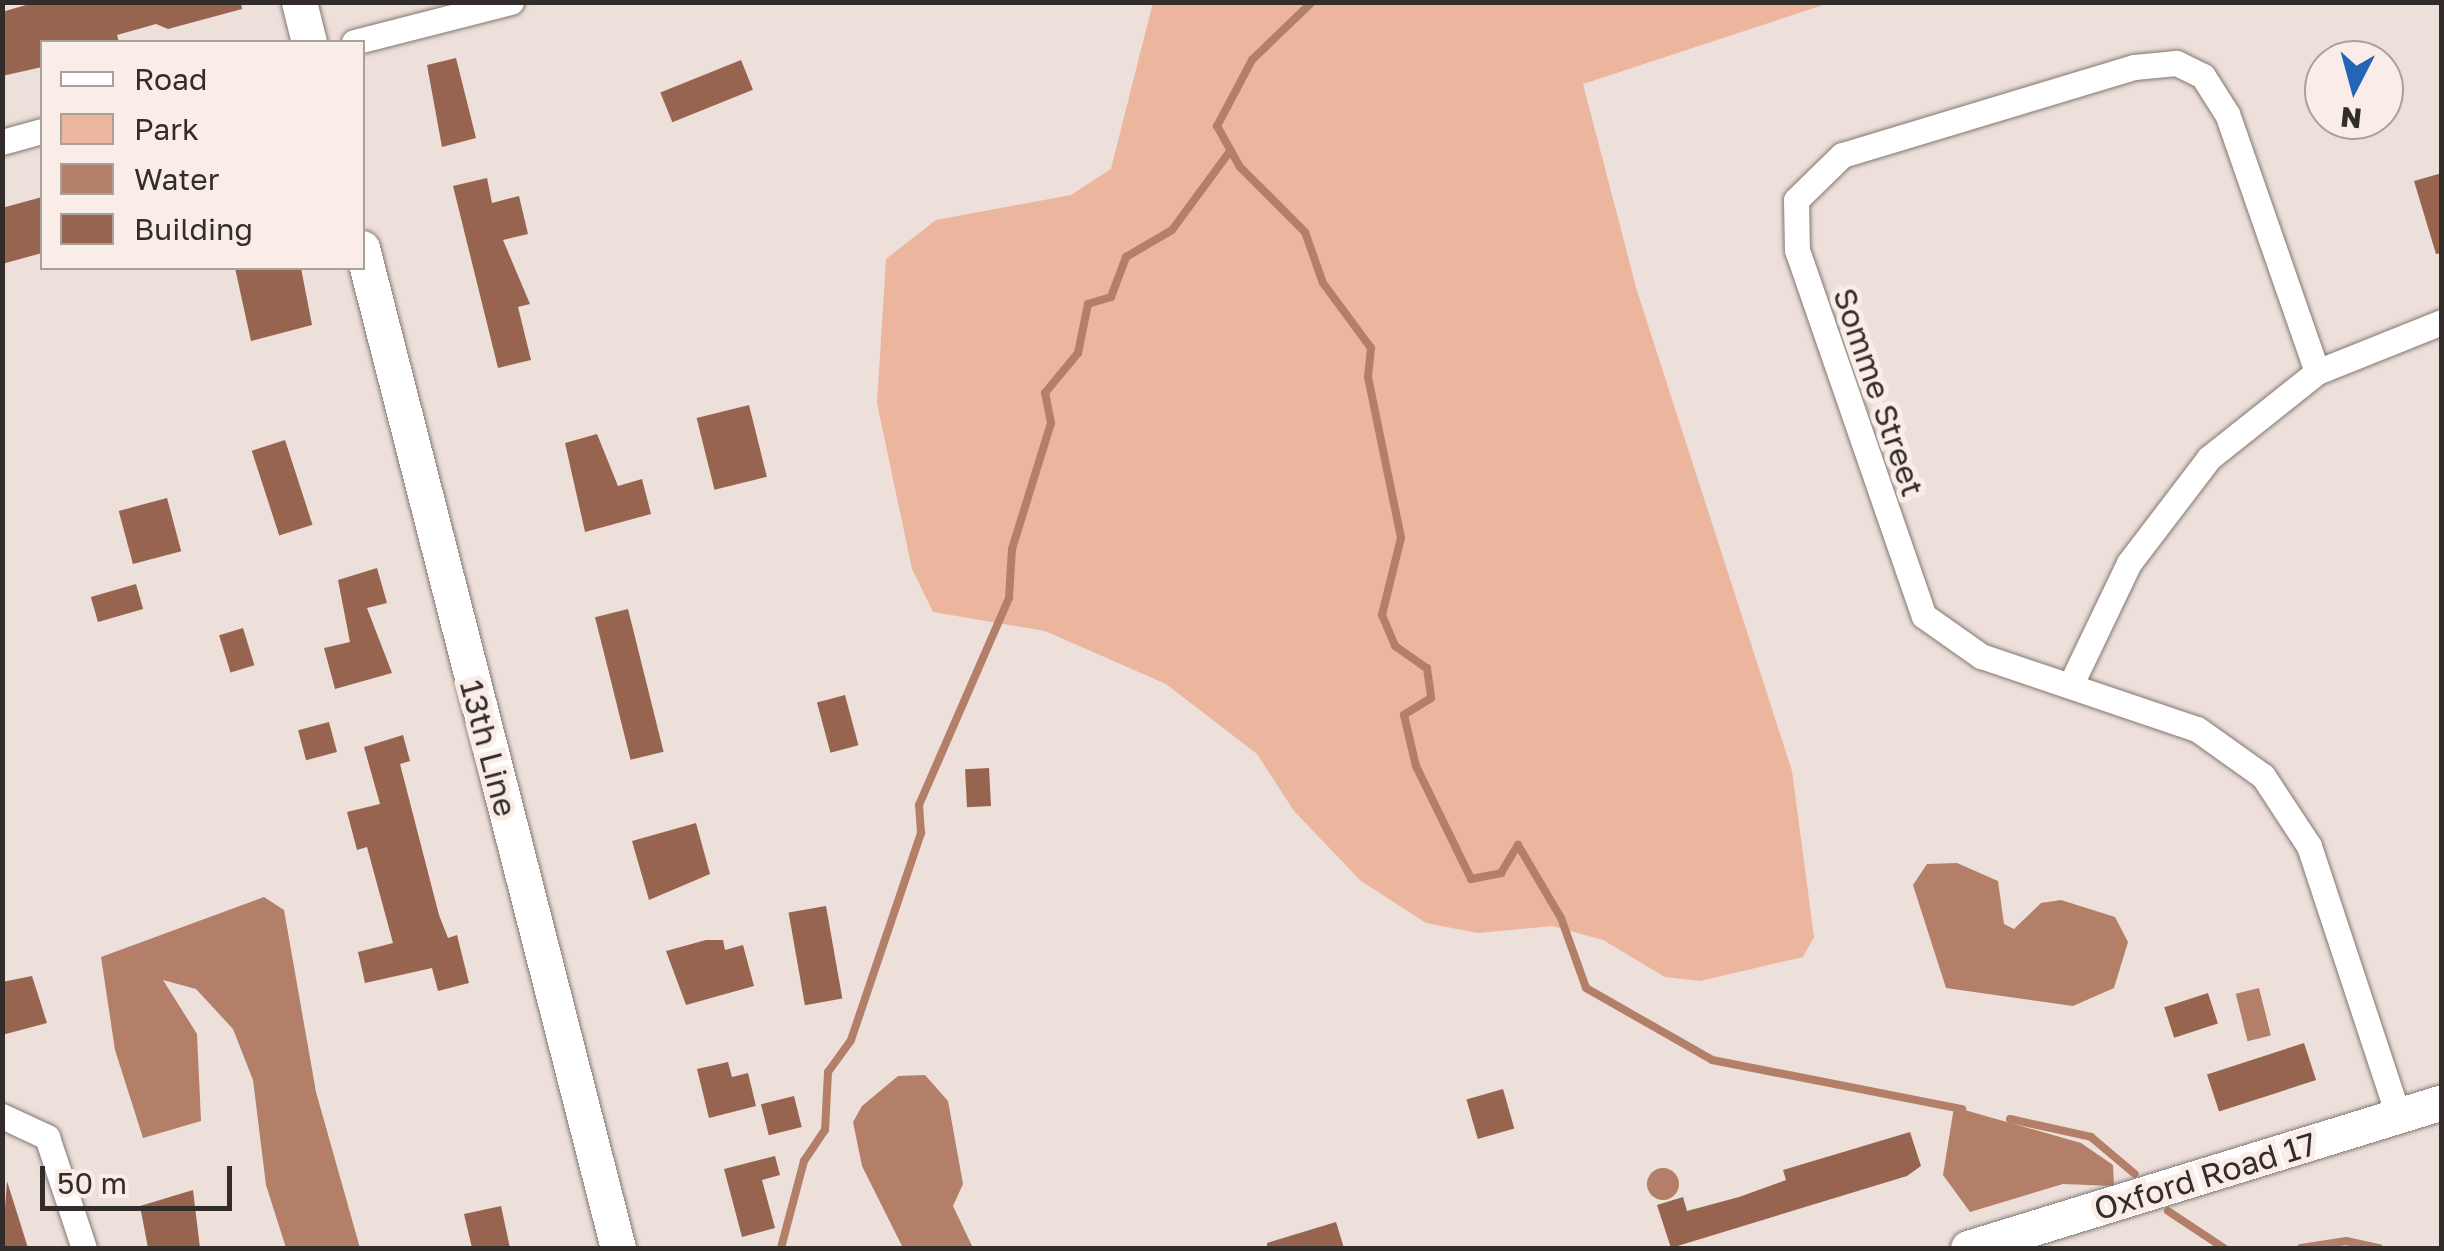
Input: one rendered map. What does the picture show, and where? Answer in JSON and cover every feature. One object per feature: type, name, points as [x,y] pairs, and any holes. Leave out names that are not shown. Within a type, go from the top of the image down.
[{"type":"main road","points":[[299,2],[308,40]]},
{"type":"main road","name":"13th Line","points":[[365,260],[618,1248]]},
{"type":"main road","name":"Oxford Road 17","points":[[1968,1248],[2442,1102]]},
{"type":"street","points":[[362,40],[512,2]]},
{"type":"street","name":"Somme Street","points":[[2317,372],[2227,114],[2203,76],[2176,63],[2134,67],[1842,155],[1801,188],[1797,250],[1924,616],[1957,645],[2196,730],[2236,751],[2279,793],[2309,846],[2398,1115]]},
{"type":"street","points":[[2,142],[40,132]]},
{"type":"street","points":[[2071,684],[2095,622],[2166,510],[2209,458],[2317,372],[2442,322]]},
{"type":"street","points":[[2,1116],[36,1126],[54,1150],[84,1248]]},
{"type":"green space","points":[[1153,2],[1829,3],[1583,84],[1637,291],[1792,771],[1814,937],[1803,957],[1700,981],[1665,977],[1603,940],[1552,926],[1478,933],[1426,923],[1361,881],[1294,811],[1257,754],[1166,684],[1045,631],[933,612],[912,569],[877,403],[886,259],[936,220],[1071,195],[1111,169]]},
{"type":"water","points":[[1957,863],[1998,881],[2004,924],[2014,929],[2041,903],[2061,900],[2115,917],[2128,942],[2114,988],[2073,1006],[1946,988],[1913,885],[1927,864]]},
{"type":"water","points":[[264,897],[284,910],[316,1092],[360,1248],[286,1248],[266,1185],[253,1080],[233,1029],[196,989],[163,980],[197,1034],[201,1121],[143,1138],[115,1050],[101,957]]},
{"type":"water","points":[[2259,988],[2271,1036],[2248,1041],[2236,994]]},
{"type":"water","points":[[925,1075],[948,1101],[963,1184],[953,1206],[973,1248],[903,1248],[862,1166],[853,1122],[862,1106],[898,1076]]},
{"type":"water","points":[[1954,1107],[2081,1143],[2113,1165],[2114,1186],[2063,1184],[1970,1212],[1943,1175]]},
{"type":"water","points":[[1663,1168],[1674,1173],[1679,1184],[1674,1195],[1663,1200],[1652,1195],[1647,1184],[1652,1173]]},
{"type":"building","points":[[36,2],[241,2],[242,9],[168,29],[156,24],[117,35],[118,40],[40,40],[40,67],[2,76],[2,12]]},
{"type":"building","points":[[456,58],[476,138],[442,147],[427,65]]},
{"type":"building","points":[[741,60],[753,90],[672,122],[660,93]]},
{"type":"building","points":[[2442,173],[2442,253],[2436,254],[2414,181]]},
{"type":"building","points":[[487,178],[492,203],[519,196],[528,234],[503,240],[530,304],[518,307],[531,360],[498,368],[453,186]]},
{"type":"building","points":[[40,198],[40,254],[2,264],[2,208]]},
{"type":"building","points":[[235,270],[301,270],[312,325],[251,341]]},
{"type":"building","points":[[749,405],[767,477],[715,490],[697,418]]},
{"type":"building","points":[[597,434],[618,486],[642,479],[651,514],[585,532],[565,443]]},
{"type":"building","points":[[285,440],[313,525],[279,535],[252,451]]},
{"type":"building","points":[[167,498],[181,551],[133,564],[119,511]]},
{"type":"building","points":[[377,568],[387,603],[367,608],[392,673],[335,689],[324,648],[350,642],[338,580]]},
{"type":"building","points":[[136,584],[143,609],[98,622],[91,597]]},
{"type":"building","points":[[628,609],[664,752],[631,760],[595,617]]},
{"type":"building","points":[[243,628],[254,665],[230,673],[219,635]]},
{"type":"building","points":[[845,695],[858,745],[830,753],[817,703]]},
{"type":"building","points":[[329,722],[337,752],[306,760],[298,730]]},
{"type":"building","points":[[403,735],[410,761],[400,764],[439,915],[448,938],[457,935],[469,983],[438,991],[432,968],[365,983],[358,952],[393,943],[367,847],[357,850],[347,812],[380,804],[364,747]]},
{"type":"building","points":[[989,768],[991,806],[967,807],[965,769]]},
{"type":"building","points":[[696,823],[710,874],[649,900],[632,841]]},
{"type":"building","points":[[826,906],[842,999],[805,1005],[789,913]]},
{"type":"building","points":[[706,940],[723,940],[725,950],[743,945],[754,986],[686,1005],[666,951]]},
{"type":"building","points":[[32,976],[47,1023],[2,1035],[2,982]]},
{"type":"building","points":[[2208,993],[2218,1023],[2174,1038],[2164,1007]]},
{"type":"building","points":[[2304,1043],[2316,1080],[2219,1112],[2207,1075]]},
{"type":"building","points":[[728,1062],[732,1077],[748,1073],[756,1106],[709,1118],[697,1069]]},
{"type":"building","points":[[1503,1089],[1514,1128],[1478,1139],[1466,1099]]},
{"type":"building","points":[[794,1096],[802,1127],[769,1135],[761,1104]]},
{"type":"building","points":[[1910,1132],[1921,1166],[1907,1176],[1671,1248],[1657,1205],[1683,1197],[1687,1211],[1739,1197],[1786,1180],[1783,1170]]},
{"type":"building","points":[[775,1156],[780,1175],[762,1180],[775,1228],[742,1237],[724,1169]]},
{"type":"building","points":[[7,1181],[28,1248],[2,1248]]},
{"type":"building","points":[[193,1190],[200,1248],[148,1248],[140,1206]]},
{"type":"building","points":[[501,1206],[510,1248],[472,1248],[464,1214]]},
{"type":"building","points":[[1336,1222],[1344,1248],[1267,1248],[1267,1243]]},
{"type":"waterway","points":[[1312,2],[1252,60],[1217,126],[1240,167],[1305,232],[1323,283],[1371,348],[1368,377],[1401,538],[1382,615],[1395,646],[1427,668],[1431,698],[1404,715],[1416,766],[1471,879],[1501,873],[1518,845],[1561,918],[1586,988],[1712,1060],[1962,1109]]},
{"type":"waterway","points":[[781,1248],[804,1161],[825,1130],[828,1072],[851,1040],[921,833],[919,805],[1009,598],[1012,549],[1051,423],[1045,393],[1078,353],[1088,304],[1111,297],[1126,257],[1172,230],[1230,151]]},
{"type":"waterway","points":[[2010,1119],[2091,1137],[2135,1174]]},
{"type":"waterway","points":[[2168,1211],[2224,1248]]},
{"type":"waterway","points":[[2301,1248],[2346,1241],[2379,1248]]}]
